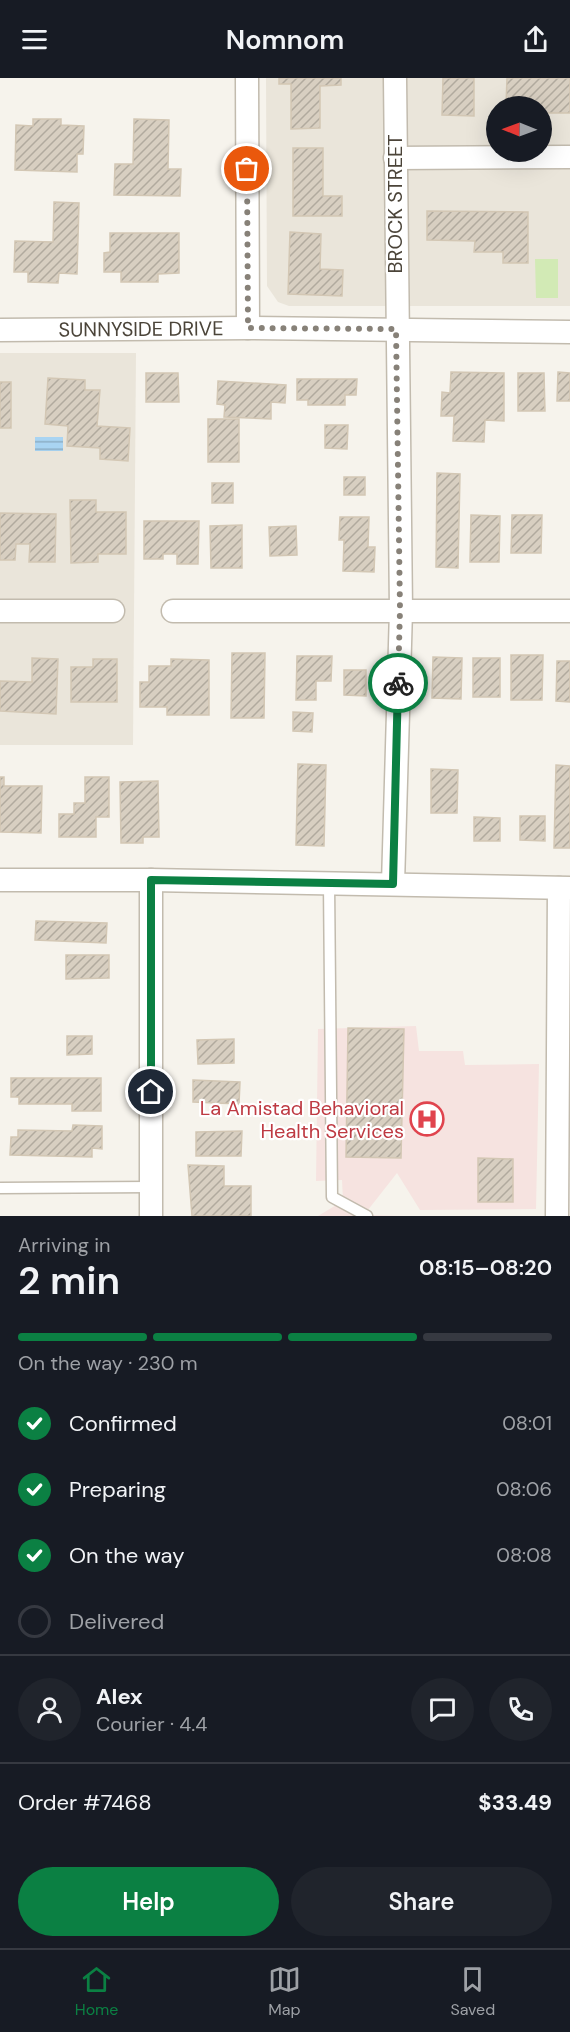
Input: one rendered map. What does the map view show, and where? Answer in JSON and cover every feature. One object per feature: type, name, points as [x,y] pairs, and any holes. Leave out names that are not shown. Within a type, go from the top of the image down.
[{"type":"street","points":[[247,78],[248,328]]},
{"type":"street","name":"BROCK STREET","points":[[393,884],[400,610],[395,78]]},
{"type":"street","points":[[395,158],[570,158]]},
{"type":"street","name":"SUNNYSIDE DRIVE","points":[[0,330],[248,328],[570,332]]},
{"type":"street","points":[[0,611],[113,611]]},
{"type":"street","points":[[173,611],[570,611]]},
{"type":"street","points":[[0,880],[151,880],[564,888],[557,1216]]},
{"type":"street","points":[[151,880],[151,1216]]},
{"type":"lane","points":[[329,883],[332,1197],[367,1216]]},
{"type":"lane","points":[[0,1188],[151,1186]]},
{"type":"shaded area","points":[[266,78],[570,78],[570,306],[289,306],[278,302],[267,286]]},
{"type":"shaded area","points":[[0,353],[136,353],[133,745],[0,745]]},
{"type":"shaded area","name":"La Amistad Behavioral Health Services","points":[[416,1026],[419,1051],[463,1051],[465,1065],[539,1064],[536,1209],[420,1210],[397,1173],[364,1215],[404,1216],[318,1216],[343,1201],[342,1180],[316,1181],[318,1029]]},
{"type":"green space","points":[[535,259],[558,259],[558,298],[536,298]]},
{"type":"water","points":[[35,437],[63,437],[63,451],[35,451]]},
{"type":"building","points":[[279,78],[341,78],[341,85],[320,86],[320,128],[291,129],[291,84],[279,84]]},
{"type":"building","points":[[443,78],[474,78],[474,116],[442,115]]},
{"type":"building","points":[[507,78],[570,78],[570,113],[552,113],[552,96],[506,96]]},
{"type":"building","points":[[33,119],[61,119],[61,125],[84,126],[83,154],[77,154],[77,172],[15,170],[16,125],[33,126]]},
{"type":"building","points":[[134,119],[169,120],[168,169],[181,169],[180,196],[114,195],[115,164],[133,164]]},
{"type":"building","points":[[293,148],[323,148],[323,196],[342,196],[342,216],[293,216]]},
{"type":"building","points":[[54,202],[79,203],[77,274],[59,273],[58,283],[28,282],[28,272],[14,272],[15,241],[53,242]]},
{"type":"building","points":[[427,211],[528,212],[528,263],[503,263],[503,252],[474,252],[475,241],[427,240]]},
{"type":"building","points":[[290,232],[321,234],[320,269],[343,270],[342,296],[288,294]]},
{"type":"building","points":[[110,233],[179,233],[179,273],[158,274],[158,282],[121,282],[121,272],[104,272],[104,253],[110,252]]},
{"type":"building","points":[[451,372],[504,373],[504,421],[485,420],[484,442],[453,441],[454,416],[441,416],[442,392],[450,393]]},
{"type":"building","points":[[558,372],[570,373],[570,401],[557,401]]},
{"type":"building","points":[[146,373],[178,373],[179,402],[146,402]]},
{"type":"building","points":[[518,373],[544,373],[545,411],[518,411]]},
{"type":"building","points":[[48,378],[85,380],[85,390],[100,390],[97,426],[130,428],[128,461],[100,459],[100,448],[67,446],[68,426],[45,424]]},
{"type":"building","points":[[297,379],[357,379],[356,395],[345,395],[345,405],[308,405],[308,400],[297,400]]},
{"type":"building","points":[[218,381],[286,385],[285,403],[271,402],[271,419],[224,417],[225,405],[217,404]]},
{"type":"building","points":[[0,382],[11,382],[11,428],[0,428]]},
{"type":"building","points":[[208,419],[239,419],[239,462],[208,462]]},
{"type":"building","points":[[325,425],[348,425],[347,449],[325,448]]},
{"type":"building","points":[[437,473],[460,474],[458,568],[436,567]]},
{"type":"building","points":[[344,477],[365,477],[365,495],[344,495]]},
{"type":"building","points":[[212,483],[233,483],[233,503],[212,503]]},
{"type":"building","points":[[70,500],[96,500],[96,512],[126,512],[126,554],[98,554],[98,562],[71,563]]},
{"type":"building","points":[[0,513],[56,514],[55,562],[29,562],[30,544],[16,544],[15,560],[0,560]]},
{"type":"building","points":[[471,515],[500,516],[499,562],[470,562]]},
{"type":"building","points":[[512,515],[542,515],[541,553],[511,553]]},
{"type":"building","points":[[340,517],[369,517],[368,547],[375,547],[374,572],[343,571],[344,540],[339,540]]},
{"type":"building","points":[[144,521],[199,521],[198,564],[177,564],[177,554],[163,554],[163,559],[144,559]]},
{"type":"building","points":[[242,525],[242,568],[211,568],[210,526]]},
{"type":"building","points":[[296,526],[297,555],[270,556],[269,527]]},
{"type":"building","points":[[232,653],[265,653],[264,718],[231,718]]},
{"type":"building","points":[[511,655],[543,655],[542,700],[511,700]]},
{"type":"building","points":[[297,656],[332,656],[331,681],[316,681],[316,700],[296,700]]},
{"type":"building","points":[[433,657],[462,658],[461,699],[432,698]]},
{"type":"building","points":[[32,658],[58,659],[56,714],[0,711],[0,681],[32,682]]},
{"type":"building","points":[[473,658],[500,658],[500,697],[473,697]]},
{"type":"building","points":[[93,659],[117,659],[117,702],[71,702],[71,667],[93,667]]},
{"type":"building","points":[[171,659],[209,660],[209,715],[167,715],[167,707],[140,707],[140,682],[149,682],[149,666],[171,666]]},
{"type":"building","points":[[557,661],[570,661],[570,702],[556,701]]},
{"type":"building","points":[[344,670],[366,670],[366,696],[344,695]]},
{"type":"building","points":[[293,712],[313,713],[312,732],[293,731]]},
{"type":"building","points":[[298,764],[326,765],[324,846],[296,845]]},
{"type":"building","points":[[556,765],[570,766],[570,848],[554,848]]},
{"type":"building","points":[[431,769],[458,770],[457,813],[431,813]]},
{"type":"building","points":[[0,777],[4,777],[4,786],[42,786],[41,833],[0,832]]},
{"type":"building","points":[[85,777],[109,777],[109,817],[96,817],[96,837],[59,837],[59,814],[74,814],[74,803],[85,803]]},
{"type":"building","points":[[158,781],[159,837],[143,837],[143,843],[121,843],[120,782]]},
{"type":"building","points":[[520,816],[545,816],[545,841],[520,840]]},
{"type":"building","points":[[474,817],[500,818],[500,841],[474,841]]},
{"type":"building","points":[[36,921],[107,923],[106,943],[35,940]]},
{"type":"building","points":[[66,955],[109,955],[109,978],[66,979]]},
{"type":"building","points":[[348,1028],[404,1029],[401,1158],[346,1157]]},
{"type":"building","points":[[67,1036],[92,1036],[92,1054],[67,1055]]},
{"type":"building","points":[[234,1039],[234,1063],[198,1064],[197,1040]]},
{"type":"building","points":[[11,1078],[101,1078],[101,1111],[72,1111],[72,1104],[19,1104],[19,1097],[11,1097]]},
{"type":"building","points":[[193,1080],[240,1082],[239,1104],[193,1102]]},
{"type":"building","points":[[73,1125],[102,1126],[102,1149],[92,1148],[92,1157],[10,1155],[11,1137],[18,1137],[18,1130],[72,1131]]},
{"type":"building","points":[[242,1131],[241,1156],[196,1156],[196,1132]]},
{"type":"building","points":[[478,1158],[513,1159],[513,1202],[478,1202]]},
{"type":"building","points":[[188,1165],[224,1166],[224,1186],[251,1186],[251,1216],[192,1216]]},
{"type":"way so far","points":[[247,169],[248,328],[396,329],[400,610],[398,683]]},
{"type":"place","name":"La Amistad Behavioral Health Services","points":[[427,1119]]},
{"type":"route","points":[[151,1092],[151,880],[393,884],[398,683]]}]
